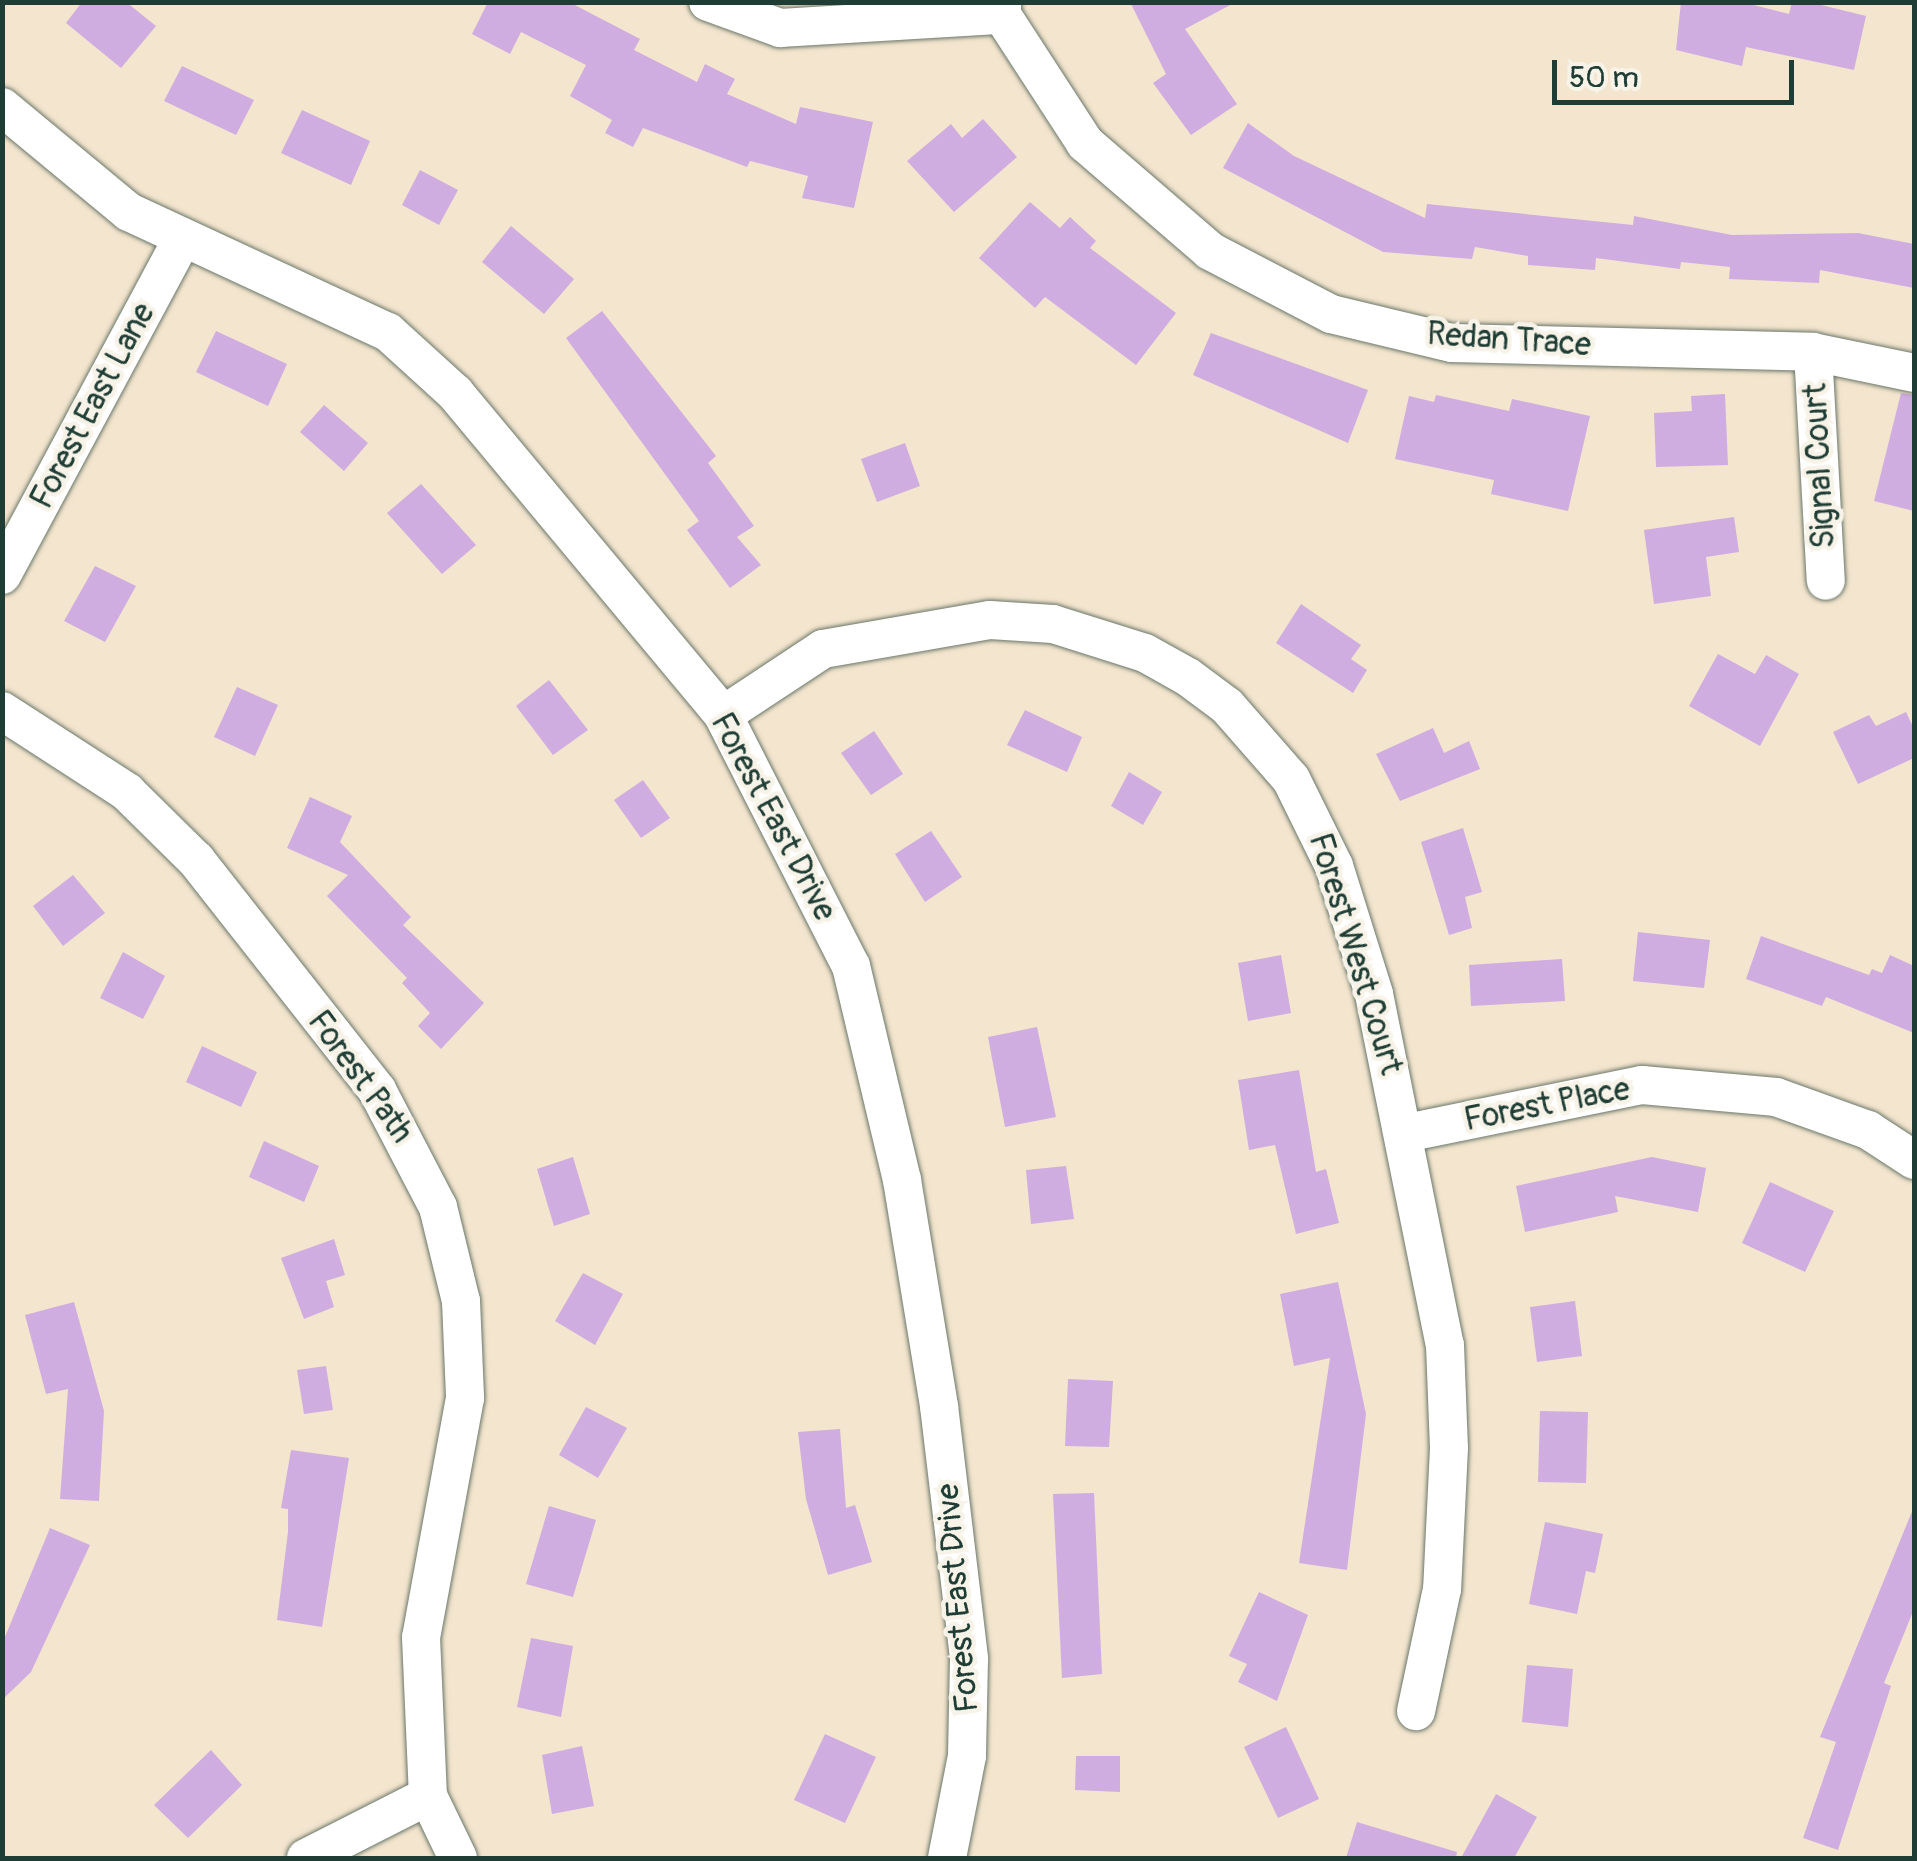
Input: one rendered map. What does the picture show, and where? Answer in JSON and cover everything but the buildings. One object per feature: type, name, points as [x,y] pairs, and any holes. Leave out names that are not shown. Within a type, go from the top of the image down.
[{"type":"street","points":[[708,2],[780,28],[1002,8]]},
{"type":"street","name":"Redan Trace","points":[[1002,8],[1085,143],[1210,251],[1330,314],[1452,343],[1813,352],[1914,372]]},
{"type":"street","name":"Forest East Drive","points":[[2,107],[129,212],[388,332],[455,393],[722,714],[852,966],[902,1180],[939,1406],[969,1659],[967,1756],[947,1858]]},
{"type":"street","name":"Forest East Lane","points":[[2,576],[184,237]]},
{"type":"street","name":"Signal Court","points":[[1813,352],[1826,581]]},
{"type":"street","name":"Forest West Court","points":[[722,714],[823,649],[990,620],[1100,636],[1188,677],[1261,740],[1315,822],[1374,994],[1406,1133],[1445,1345],[1449,1448],[1442,1590],[1416,1711]]},
{"type":"street","name":"Forest Path","points":[[2,711],[127,792],[196,860],[377,1090],[438,1206],[461,1301],[465,1398],[421,1637],[428,1796],[458,1858]]},
{"type":"street","name":"Forest Place","points":[[1406,1133],[1642,1085],[1776,1098],[1868,1130],[1914,1160]]},
{"type":"street","points":[[306,1858],[428,1796]]}]
